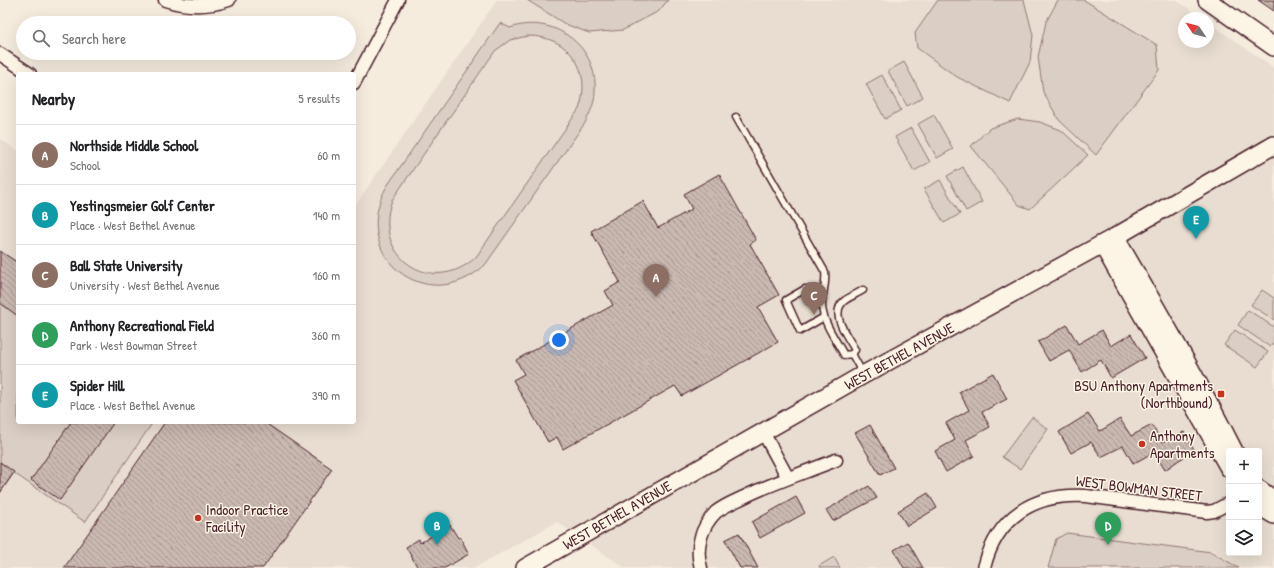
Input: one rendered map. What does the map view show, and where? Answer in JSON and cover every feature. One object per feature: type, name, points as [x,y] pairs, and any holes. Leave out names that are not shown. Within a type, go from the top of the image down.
[{"type":"main road","points":[[1207,0],[1274,47]]},
{"type":"main road","name":"WEST BETHEL AVENUE","points":[[525,568],[863,375],[1108,240],[1274,145]]},
{"type":"main road","points":[[1108,240],[1165,322],[1232,448]]},
{"type":"main road","points":[[1108,240],[1226,462]]},
{"type":"main road","points":[[1262,491],[1274,500]]},
{"type":"main road","points":[[1262,508],[1274,516]]},
{"type":"street","points":[[165,0],[176,4],[197,6],[220,3],[229,0]]},
{"type":"street","points":[[356,79],[398,0]]},
{"type":"street","points":[[0,54],[27,72]]},
{"type":"street","points":[[763,432],[788,478]]},
{"type":"street","points":[[701,568],[698,552],[702,533],[716,512],[762,488],[836,460]]},
{"type":"street","name":"WEST BOWMAN STREET","points":[[984,568],[991,545],[999,533],[1008,522],[1038,501],[1052,498],[1086,496],[1207,512],[1214,511],[1226,505]]},
{"type":"lane","points":[[736,117],[825,272],[826,281],[821,305],[824,317],[844,355],[852,354]]},
{"type":"lane","points":[[824,290],[805,290],[786,300],[800,331],[824,317]]},
{"type":"lane","points":[[852,354],[855,350],[838,318],[838,309],[843,302],[863,290]]},
{"type":"lane","points":[[852,354],[863,375]]},
{"type":"shaded area","points":[[497,0],[1176,0],[1193,12],[1178,12],[1178,48],[1214,48],[1214,26],[1274,68],[1274,568],[625,568],[557,522],[474,568],[0,568],[0,139],[16,150],[16,424],[356,424],[356,204]]},
{"type":"shaded area","points":[[527,0],[668,0],[659,11],[623,30],[589,33],[565,24]]},
{"type":"shaded area","points":[[938,0],[1024,0],[1033,35],[1030,62],[1010,103],[957,77],[917,48],[915,33]]},
{"type":"shaded area","points":[[1058,0],[1084,0],[1157,45],[1159,70],[1096,155],[1059,120],[1043,92],[1038,57],[1046,22]]},
{"type":"shaded area","points":[[500,23],[510,28],[526,25],[541,25],[556,29],[569,37],[580,47],[589,60],[594,74],[595,95],[585,123],[485,265],[462,280],[440,285],[418,282],[399,272],[385,256],[377,235],[377,211],[387,186]],"holes":[[[528,36],[543,38],[555,42],[566,49],[574,58],[580,69],[583,81],[583,95],[579,109],[476,257],[459,269],[441,273],[425,272],[410,265],[398,253],[390,238],[388,220],[392,200],[495,51],[510,40]]]},
{"type":"shaded area","points":[[904,62],[923,97],[907,106],[888,71]]},
{"type":"shaded area","points":[[882,75],[901,110],[885,119],[866,84]]},
{"type":"shaded area","points":[[934,115],[953,149],[937,158],[918,124]]},
{"type":"shaded area","points":[[1018,119],[1040,122],[1061,130],[1088,155],[1030,209],[1019,205],[971,146],[990,128]]},
{"type":"shaded area","points":[[911,128],[930,162],[914,171],[895,137]]},
{"type":"shaded area","points":[[963,167],[982,202],[966,211],[947,176]]},
{"type":"shaded area","points":[[940,180],[960,214],[944,223],[924,189]]},
{"type":"shaded area","points":[[0,251],[16,262],[16,424],[152,424],[85,522],[14,473],[0,493]]},
{"type":"shaded area","points":[[1262,290],[1274,298],[1274,320],[1251,305]]},
{"type":"shaded area","points":[[1248,310],[1274,327],[1274,342],[1270,347],[1238,325]]},
{"type":"shaded area","points":[[1235,330],[1268,352],[1257,367],[1224,345]]},
{"type":"shaded area","points":[[1032,417],[1048,429],[1020,469],[1002,457]]},
{"type":"shaded area","points":[[1067,533],[1211,552],[1239,568],[1048,568],[1056,539]]},
{"type":"shaded area","points":[[834,557],[840,568],[820,568],[819,566]]},
{"type":"building","points":[[1258,0],[1274,0],[1274,11]]},
{"type":"building","points":[[719,174],[756,240],[750,244],[779,295],[758,307],[778,342],[682,396],[675,386],[563,449],[557,437],[548,442],[513,380],[524,374],[516,360],[613,305],[605,291],[620,282],[591,231],[643,201],[658,228],[692,209],[684,194]]},
{"type":"building","points":[[0,251],[16,262],[16,315],[0,303]]},
{"type":"building","points":[[1067,325],[1078,344],[1102,330],[1111,346],[1131,334],[1145,358],[1111,378],[1101,360],[1082,372],[1069,350],[1049,361],[1038,342]]},
{"type":"building","points":[[993,373],[1007,399],[982,412],[990,427],[966,440],[974,456],[946,472],[935,451],[955,440],[946,423],[969,410],[959,392]]},
{"type":"building","name":"Anthony Apartments","points":[[1088,414],[1100,431],[1120,419],[1131,436],[1152,425],[1162,442],[1184,432],[1195,451],[1165,470],[1154,452],[1133,463],[1123,446],[1101,457],[1091,442],[1071,453],[1059,432]]},
{"type":"building","points":[[70,424],[113,424],[60,500],[31,480]]},
{"type":"building","name":"Indoor Practice Facility","points":[[164,424],[267,424],[332,469],[263,568],[64,568]]},
{"type":"building","points":[[870,425],[894,468],[880,475],[855,433]]},
{"type":"building","points":[[0,462],[14,472],[0,493]]},
{"type":"building","points":[[869,486],[877,498],[833,521],[826,510]]},
{"type":"building","points":[[928,493],[937,508],[907,526],[898,511]]},
{"type":"building","points":[[796,497],[805,513],[760,538],[752,522]]},
{"type":"building","points":[[450,525],[458,538],[460,537],[469,554],[445,568],[418,568],[406,547],[419,539],[420,543]]},
{"type":"building","points":[[739,533],[758,568],[740,568],[725,540]]},
{"type":"building","points":[[908,542],[923,568],[904,568],[894,550]]},
{"type":"place","name":"Spider Hill","points":[[1196,239]]},
{"type":"place","name":"Northside Middle School","points":[[656,297]]},
{"type":"place","name":"Ball State University","points":[[814,315]]},
{"type":"place","name":"BSU Anthony Apartments (Northbound)","points":[[1221,394]]},
{"type":"place","name":"Anthony Apartments","points":[[1142,444]]},
{"type":"place","name":"Indoor Practice Facility","points":[[198,518]]},
{"type":"place","name":"Yestingsmeier Golf Center","points":[[437,545]]},
{"type":"place","name":"Anthony Recreational Field","points":[[1108,545]]}]
